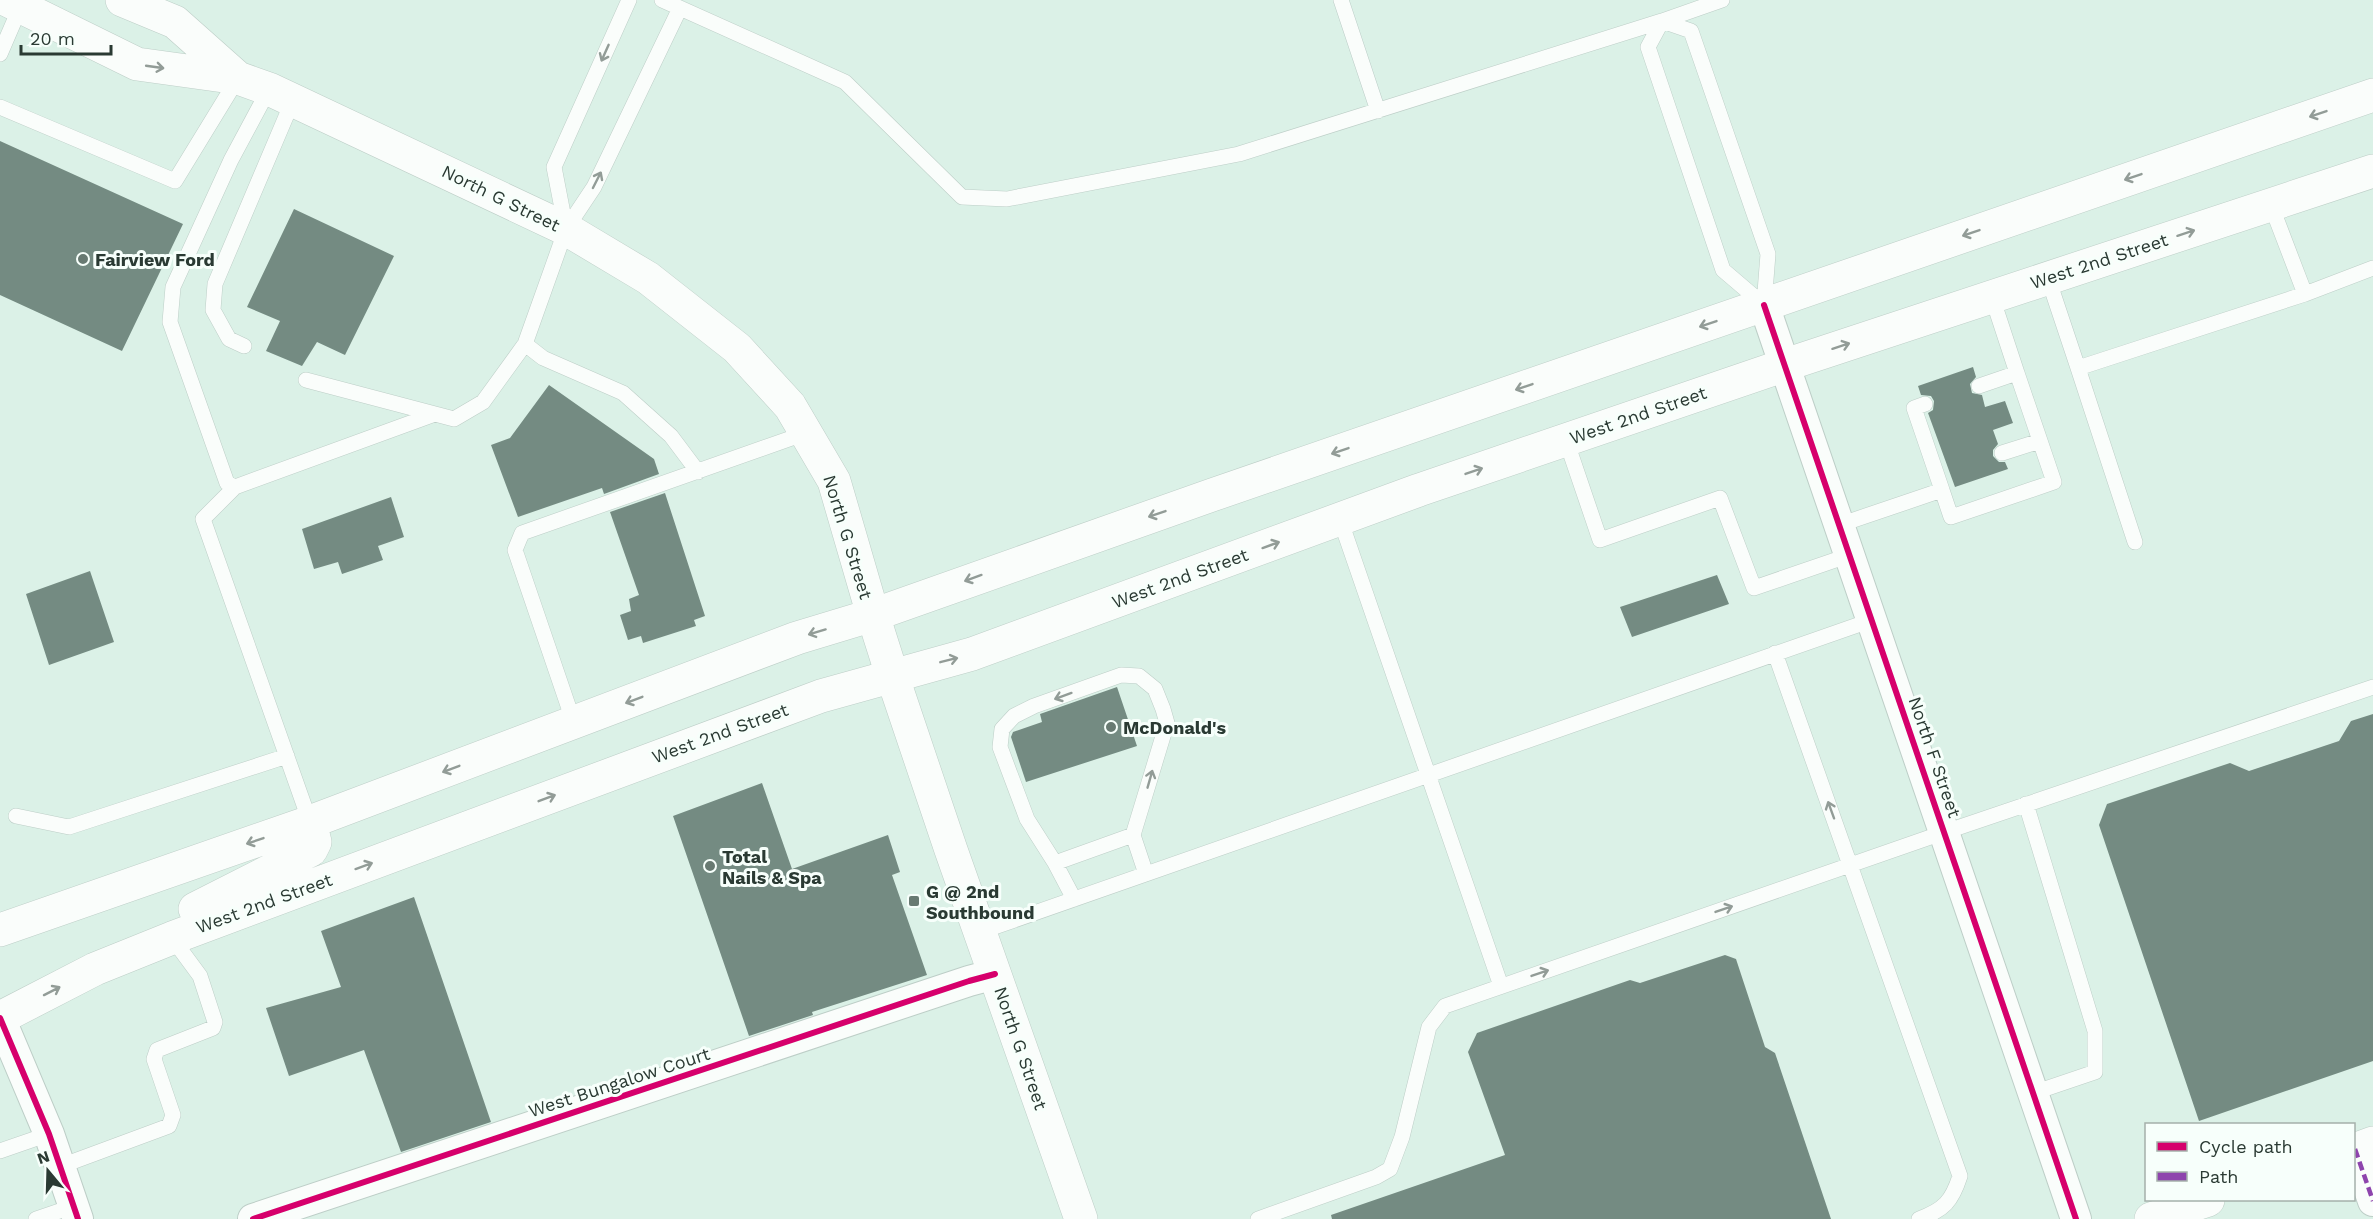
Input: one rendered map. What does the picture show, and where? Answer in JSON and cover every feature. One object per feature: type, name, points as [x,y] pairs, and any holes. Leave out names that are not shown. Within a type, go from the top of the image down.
[{"type":"main road","name":"North G Street","points":[[122,0],[175,22],[238,78]]},
{"type":"main road","name":"North G Street","points":[[17,2],[136,64],[238,78],[281,94],[566,229],[648,278],[737,348],[790,406],[834,481],[892,675],[1081,1219]]},
{"type":"main road","points":[[0,930],[310,822],[796,638],[873,615],[1158,514],[2373,95]]},
{"type":"main road","name":"West 2nd Street","points":[[0,1018],[95,969],[172,938],[821,696],[972,654],[1340,519],[1785,364],[2373,171]]},
{"type":"main road","points":[[172,938],[185,914],[311,850],[315,842],[310,822]]},
{"type":"main road","points":[[2151,1219],[2205,1201]]},
{"type":"street","name":"North F Street","points":[[1764,305],[2076,1219]]},
{"type":"street","name":"West Bungalow Court","points":[[253,1219],[995,974]]},
{"type":"street","points":[[0,1018],[49,1134],[76,1213]]},
{"type":"street","points":[[2361,1147],[2373,1201]]},
{"type":"lane","points":[[566,229],[554,167],[629,0]]},
{"type":"lane","points":[[662,0],[844,82],[962,196],[1007,199],[1239,154],[1722,0]]},
{"type":"lane","points":[[1341,0],[1378,111]]},
{"type":"lane","points":[[0,54],[17,2]]},
{"type":"lane","points":[[306,380],[454,419],[483,402],[525,344],[566,229],[594,187],[680,8]]},
{"type":"lane","points":[[1662,21],[1691,31],[1768,254],[1764,305]]},
{"type":"lane","points":[[1662,21],[1648,47],[1723,270],[1764,305]]},
{"type":"lane","points":[[0,107],[175,181],[238,78]]},
{"type":"lane","points":[[244,346],[229,339],[213,310],[215,284],[281,94]]},
{"type":"lane","points":[[235,487],[227,483],[170,322],[173,287],[231,160],[281,94]]},
{"type":"lane","points":[[2271,205],[2305,294]]},
{"type":"lane","points":[[2078,368],[2305,294],[2373,268]]},
{"type":"lane","points":[[2048,278],[2136,542]]},
{"type":"lane","points":[[1925,404],[1914,408],[1943,473],[1942,490],[1951,517],[2054,482],[1992,297]]},
{"type":"lane","points":[[525,344],[543,358],[623,393],[671,436],[698,472]]},
{"type":"lane","points":[[1979,386],[2018,373]]},
{"type":"lane","points":[[310,822],[203,519],[235,487],[435,414]]},
{"type":"lane","points":[[574,723],[515,550],[522,533],[806,433]]},
{"type":"lane","points":[[1566,440],[1600,540],[1720,498],[1754,588],[1850,555]]},
{"type":"lane","points":[[2002,453],[2040,441]]},
{"type":"lane","points":[[1839,525],[1942,490]]},
{"type":"lane","points":[[1340,519],[1501,986]]},
{"type":"lane","points":[[980,932],[1872,620]]},
{"type":"lane","points":[[1775,653],[1960,1176],[1954,1195],[1936,1213],[1918,1219]]},
{"type":"lane","points":[[1074,899],[1055,863],[1026,819],[1000,747],[1002,729],[1014,716],[1034,706],[1121,675],[1139,676],[1155,689],[1167,723],[1133,835],[1146,874]]},
{"type":"lane","points":[[1258,1219],[1377,1177],[1390,1169],[1402,1137],[1429,1027],[1445,1006],[2026,804],[2373,687]]},
{"type":"lane","points":[[16,816],[69,827],[287,756]]},
{"type":"lane","points":[[2026,804],[2095,1031],[2094,1072],[2033,1093]]},
{"type":"lane","points":[[1055,863],[1133,835]]},
{"type":"lane","points":[[61,1166],[169,1126],[173,1116],[154,1059],[157,1050],[213,1028],[215,1022],[200,976],[172,938]]},
{"type":"lane","points":[[0,1151],[49,1134]]},
{"type":"lane","points":[[36,1219],[76,1213]]},
{"type":"building","name":"Fairview Ford","points":[[0,141],[183,224],[122,351],[0,295]]},
{"type":"building","points":[[294,209],[394,256],[345,355],[317,342],[302,366],[266,351],[280,321],[247,307]]},
{"type":"building","points":[[1973,367],[1976,377],[1970,384],[1972,393],[1982,395],[1985,407],[2005,401],[2013,423],[1993,430],[1998,444],[1993,450],[1993,456],[1999,462],[2005,462],[2008,469],[1955,487],[1928,413],[1933,410],[1934,401],[1931,396],[1921,395],[1918,386]]},
{"type":"building","points":[[549,385],[654,459],[659,474],[604,494],[602,488],[518,517],[491,445],[510,438]]},
{"type":"building","points":[[665,493],[705,616],[694,620],[696,626],[643,643],[641,636],[628,640],[620,615],[631,611],[629,599],[639,595],[610,512]]},
{"type":"building","points":[[391,497],[404,537],[378,546],[383,560],[342,574],[338,562],[314,569],[302,529]]},
{"type":"building","points":[[90,571],[114,642],[49,665],[26,594]]},
{"type":"building","points":[[1717,575],[1729,604],[1632,637],[1620,607]]},
{"type":"building","points":[[1117,687],[1137,746],[1026,782],[1011,737],[1013,732],[1042,722],[1040,714]]},
{"type":"building","points":[[2373,714],[2373,1061],[2199,1121],[2099,825],[2107,804],[2230,763],[2249,771],[2339,741],[2351,721]]},
{"type":"building","points":[[762,783],[792,869],[888,835],[900,872],[892,875],[927,975],[812,1012],[813,1015],[749,1036],[673,816]]},
{"type":"building","points":[[414,897],[491,1122],[401,1152],[364,1050],[289,1076],[266,1008],[341,987],[321,931]]},
{"type":"building","points":[[1725,955],[1736,959],[1765,1047],[1775,1053],[1831,1219],[1332,1219],[1331,1215],[1505,1155],[1468,1052],[1477,1033],[1630,980],[1640,983]]},
{"type":"marked path","points":[[2355,1149],[2373,1201]]},
{"type":"cycle path","points":[[1764,305],[2076,1219]]},
{"type":"cycle path","points":[[253,1219],[995,974]]},
{"type":"cycle path","points":[[0,1018],[49,1134],[78,1219]]},
{"type":"place","name":"Fairview Ford","points":[[83,259]]},
{"type":"place","name":"McDonald's","points":[[1111,727]]},
{"type":"place","name":"Total Nails & Spa","points":[[710,866]]},
{"type":"place","name":"G @ 2nd Southbound","points":[[914,901]]}]
